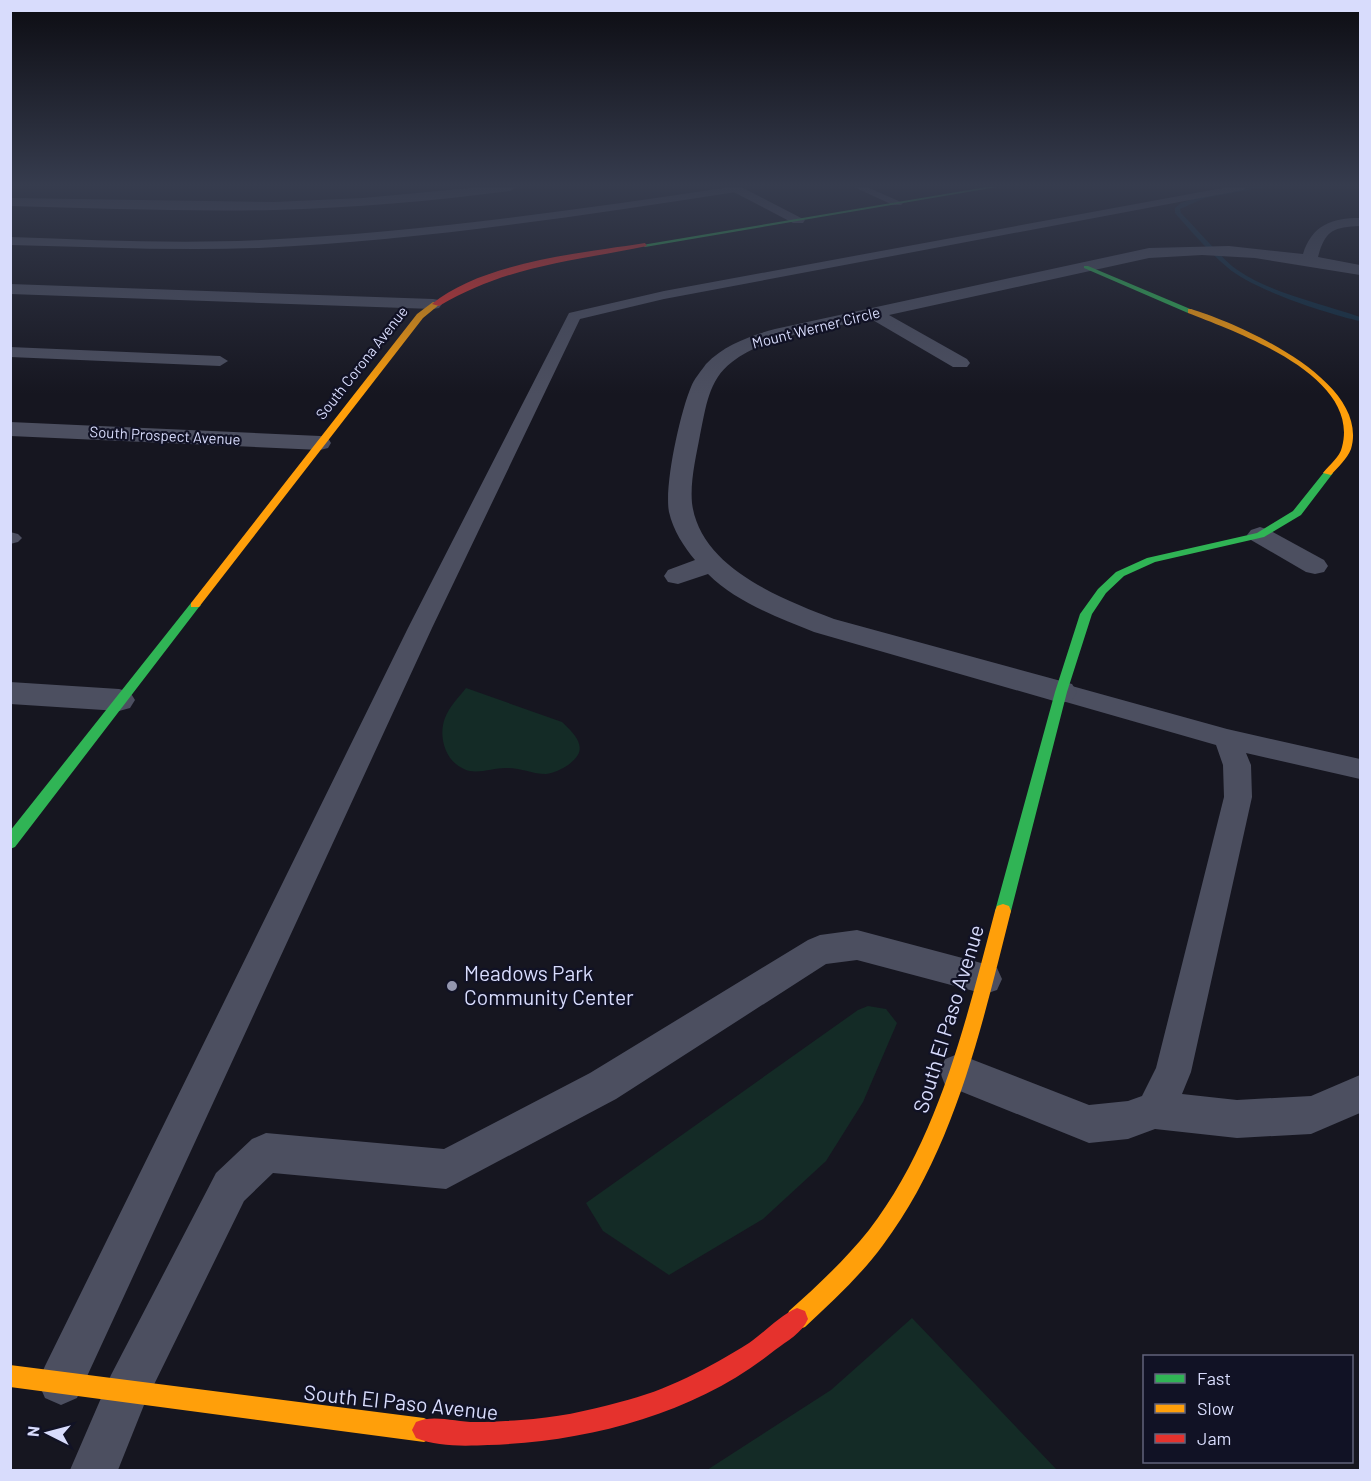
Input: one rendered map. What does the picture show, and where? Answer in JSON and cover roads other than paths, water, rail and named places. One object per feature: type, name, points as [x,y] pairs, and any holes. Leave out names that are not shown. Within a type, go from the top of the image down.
[{"type":"street","name":"South Corona Avenue","points":[[10,843],[420,316],[433,304],[466,285],[514,269],[589,256]]},
{"type":"street","name":"Mount Werner Circle","points":[[1061,692],[831,629],[758,597],[712,563],[688,533],[681,514],[678,494],[701,386],[708,373],[728,354],[754,341],[775,335],[1135,256]]},
{"type":"street","name":"Mount Werner Circle","points":[[1291,256],[1310,258],[1360,270]]},
{"type":"street","name":"South El Paso Avenue","points":[[10,1376],[439,1432],[508,1435],[584,1425],[692,1389],[772,1341],[842,1278],[888,1223],[933,1142],[958,1072],[985,979],[1061,692],[1086,614],[1102,591],[1120,574],[1151,560],[1260,535],[1297,513],[1347,448],[1352,427],[1348,410],[1340,395],[1311,367],[1289,354],[1086,267]]},
{"type":"street","points":[[10,289],[433,304]]},
{"type":"street","points":[[874,314],[960,363]]},
{"type":"street","points":[[706,349],[728,354]]},
{"type":"street","name":"South Prospect Avenue","points":[[10,429],[320,443]]},
{"type":"street","points":[[1260,535],[1315,566]]},
{"type":"street","points":[[678,576],[712,563]]},
{"type":"street","points":[[10,693],[119,700]]},
{"type":"lane","points":[[61,1382],[420,628],[574,315],[664,295],[872,256]]},
{"type":"lane","points":[[10,352],[220,361]]},
{"type":"lane","points":[[1061,692],[1227,739],[1360,769]]},
{"type":"lane","points":[[1155,1110],[1173,1072],[1238,796],[1237,765],[1227,739]]},
{"type":"lane","points":[[94,1470],[127,1391],[230,1187],[266,1154],[446,1169],[603,1086],[820,950],[857,945],[985,979]]},
{"type":"lane","points":[[958,1072],[1089,1124],[1128,1120],[1155,1110],[1237,1119],[1311,1115],[1360,1094]]},
{"type":"waterway","points":[[1220,256],[1230,267],[1260,284],[1360,319]]},
{"type":"place","name":"Meadows Park Community Center","points":[[452,986]]}]
